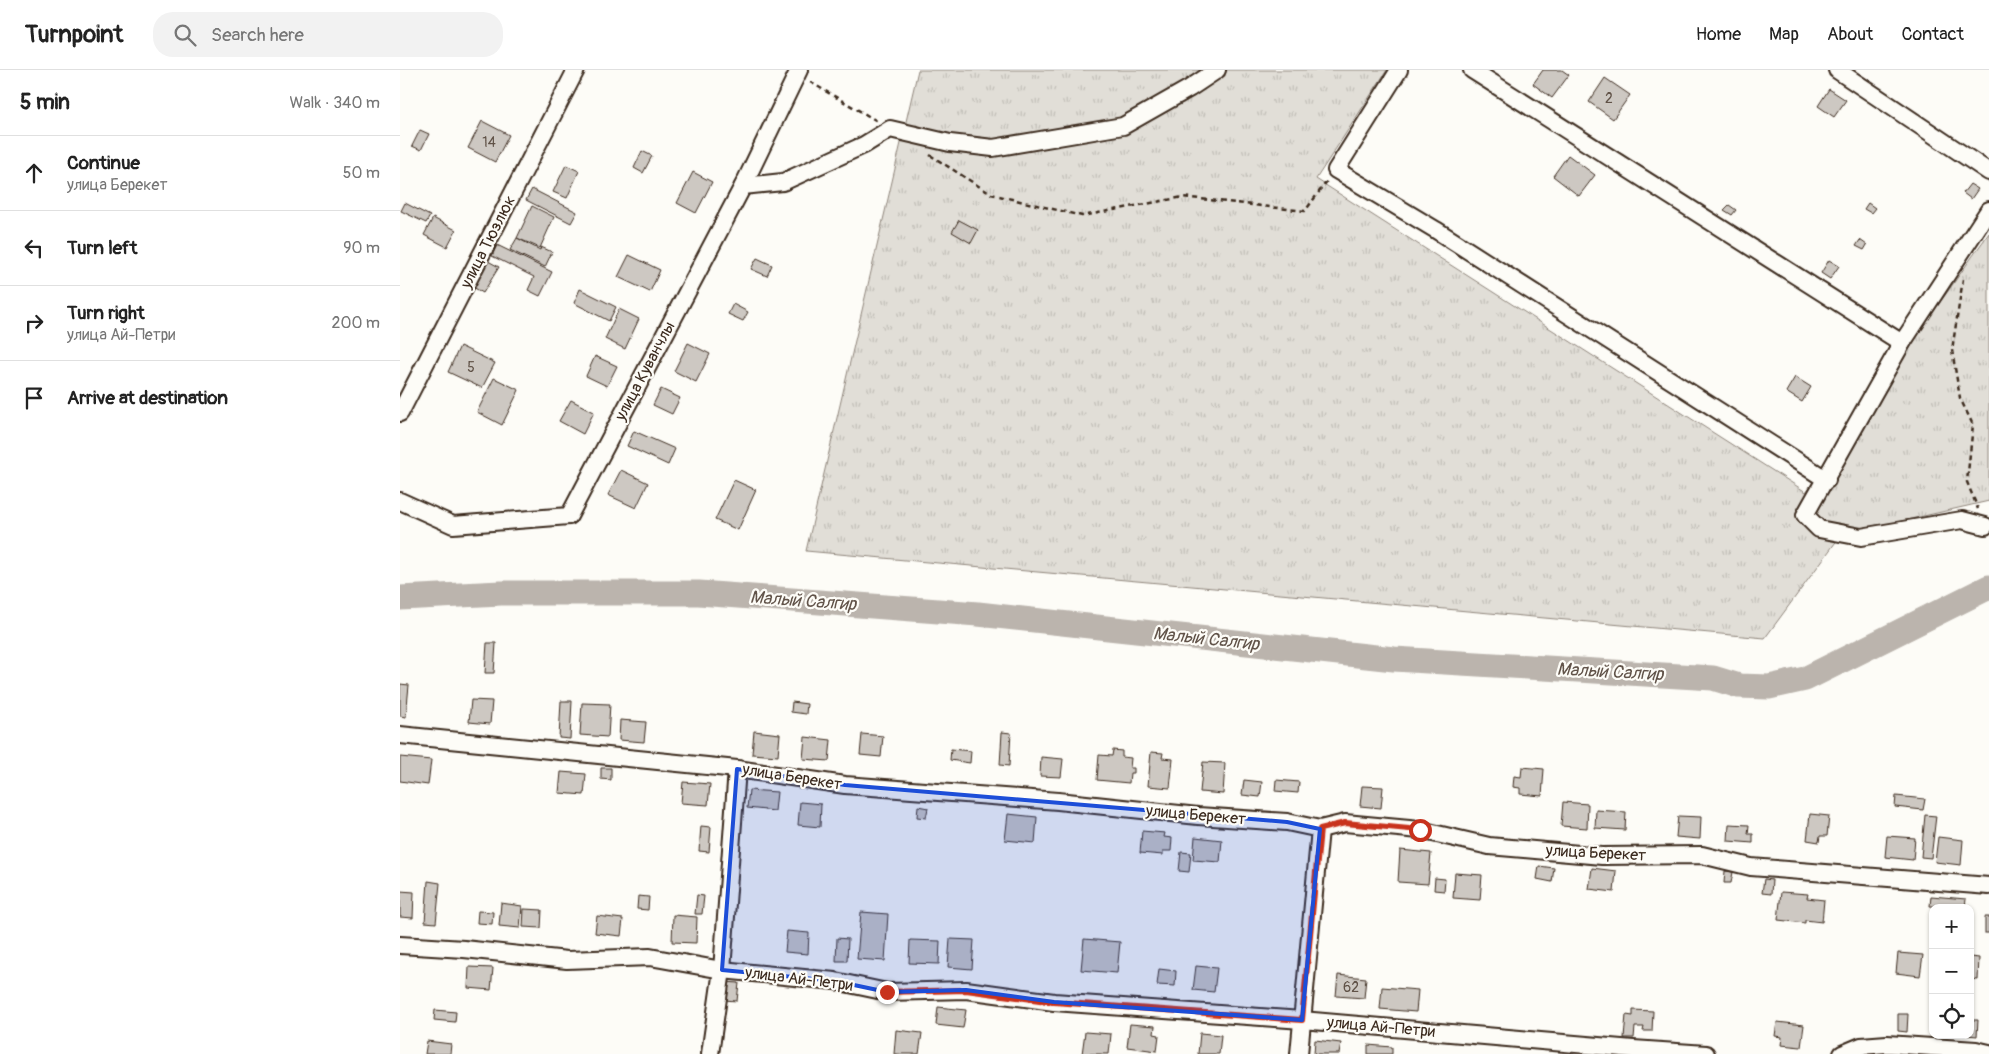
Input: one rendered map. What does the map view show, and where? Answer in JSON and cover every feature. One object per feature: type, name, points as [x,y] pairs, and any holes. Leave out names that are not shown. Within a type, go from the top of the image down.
[{"type":"street","name":"улица Тюзлюк","points":[[400,413],[576,70]]},
{"type":"street","points":[[743,186],[782,182],[864,145],[890,129],[950,143],[993,148],[1123,126],[1190,88],[1217,70]]},
{"type":"street","points":[[1399,70],[1336,170],[1444,235],[1827,480]]},
{"type":"street","points":[[1472,70],[1902,343]]},
{"type":"street","points":[[1838,70],[1989,172]]},
{"type":"street","name":"улица Куванчлы","points":[[400,501],[453,525],[569,516],[743,186],[798,72]]},
{"type":"street","points":[[1988,529],[1962,520],[1861,537],[1819,530],[1806,515],[1902,343],[1989,210]]},
{"type":"street","name":"улица Берекет","points":[[400,735],[737,769],[845,785],[1058,801],[1198,816],[1287,822],[1320,829],[1345,823],[1420,830],[1489,846],[1602,856],[1702,855],[1752,867],[1989,886]]},
{"type":"street","points":[[710,1054],[722,970],[737,769]]},
{"type":"street","points":[[1298,1054],[1320,829]]},
{"type":"street","name":"улица Ай-Петри","points":[[400,945],[464,949],[567,960],[650,958],[722,970],[835,981],[887,992],[966,990],[1054,1002],[1302,1020],[1706,1054]]},
{"type":"street","points":[[1842,1054],[1861,1046],[1887,1044],[1976,1050],[1989,1053]]},
{"type":"path","points":[[798,72],[890,129]]},
{"type":"path","points":[[924,151],[990,194],[1082,216],[1183,197],[1305,211],[1336,170]]},
{"type":"path","points":[[1963,277],[1952,350],[1960,398],[1973,425],[1967,482],[1988,529]]},
{"type":"highlighted area","points":[[737,769],[845,785],[1287,822],[1320,829],[1302,1020],[1054,1002],[966,990],[887,992],[835,981],[722,970]]},
{"type":"green space","points":[[918,70],[1387,70],[1316,179],[1806,492],[1989,233],[1989,501],[1841,535],[1765,638],[806,551]]},
{"type":"building","points":[[1543,70],[1562,70],[1569,75],[1552,98],[1533,84]]},
{"type":"building","points":[[1605,78],[1630,95],[1613,119],[1589,102]]},
{"type":"building","points":[[1829,89],[1846,100],[1834,117],[1818,106]]},
{"type":"building","points":[[482,121],[509,135],[495,162],[468,148]]},
{"type":"building","points":[[420,130],[429,134],[421,150],[412,146]]},
{"type":"building","points":[[642,151],[652,156],[643,173],[634,168]]},
{"type":"building","points":[[1568,155],[1595,175],[1579,196],[1553,176]]},
{"type":"building","points":[[566,165],[579,171],[567,198],[553,192]]},
{"type":"building","points":[[693,172],[712,182],[696,213],[677,203]]},
{"type":"building","points":[[1970,184],[1978,189],[1971,199],[1963,193]]},
{"type":"building","points":[[532,189],[577,212],[571,223],[526,200]]},
{"type":"building","points":[[405,203],[430,216],[426,223],[401,211]]},
{"type":"building","points":[[1868,203],[1875,208],[1871,213],[1864,209]]},
{"type":"building","points":[[1729,205],[1736,210],[1732,215],[1724,210]]},
{"type":"building","points":[[532,206],[554,217],[540,248],[517,238]]},
{"type":"building","points":[[433,218],[456,230],[447,247],[424,235]]},
{"type":"building","points":[[959,220],[978,230],[971,243],[952,232]]},
{"type":"building","points":[[517,238],[540,250],[541,247],[552,252],[545,267],[510,250]]},
{"type":"building","points":[[1860,240],[1867,245],[1864,250],[1856,246]]},
{"type":"building","points":[[497,245],[552,272],[540,296],[528,290],[534,277],[492,256]]},
{"type":"building","points":[[629,255],[660,270],[650,292],[618,277]]},
{"type":"building","points":[[757,258],[772,265],[767,276],[751,269]]},
{"type":"building","points":[[1829,260],[1839,266],[1830,279],[1821,273]]},
{"type":"building","points":[[488,261],[499,267],[483,293],[473,287]]},
{"type":"building","points":[[580,289],[616,307],[609,321],[574,303]]},
{"type":"building","points":[[733,304],[748,312],[743,321],[728,314]]},
{"type":"building","points":[[619,309],[639,319],[625,349],[605,339]]},
{"type":"building","points":[[688,343],[710,354],[696,382],[674,371]]},
{"type":"building","points":[[460,346],[495,363],[482,388],[448,372]]},
{"type":"building","points":[[595,356],[617,366],[607,386],[586,376]]},
{"type":"building","points":[[1795,377],[1811,387],[1802,402],[1786,392]]},
{"type":"building","points":[[494,378],[519,390],[502,425],[477,412]]},
{"type":"building","points":[[661,389],[680,398],[672,414],[653,405]]},
{"type":"building","points":[[571,400],[594,412],[583,434],[559,421]]},
{"type":"building","points":[[634,431],[675,449],[668,465],[627,446]]},
{"type":"building","points":[[621,470],[648,483],[636,508],[608,495]]},
{"type":"building","points":[[734,480],[756,490],[738,530],[715,520]]},
{"type":"building","points":[[487,643],[496,643],[494,673],[485,673]]},
{"type":"building","points":[[400,684],[409,685],[406,717],[400,716]]},
{"type":"building","points":[[471,700],[492,701],[490,724],[469,722]]},
{"type":"building","points":[[561,701],[572,701],[570,739],[559,738]]},
{"type":"building","points":[[792,702],[807,704],[806,714],[791,712]]},
{"type":"building","points":[[582,703],[610,704],[608,737],[580,735]]},
{"type":"building","points":[[620,720],[646,722],[644,742],[619,740]]},
{"type":"building","points":[[754,731],[780,734],[778,756],[752,754]]},
{"type":"building","points":[[1002,732],[1011,733],[1009,766],[1000,765]]},
{"type":"building","points":[[862,734],[883,736],[881,757],[860,755]]},
{"type":"building","points":[[805,737],[831,740],[829,761],[803,759]]},
{"type":"building","points":[[951,749],[971,751],[970,763],[950,760]]},
{"type":"building","points":[[1113,750],[1122,751],[1122,757],[1131,758],[1130,768],[1134,768],[1134,773],[1130,773],[1129,783],[1097,780],[1099,755],[1112,756]]},
{"type":"building","points":[[1151,752],[1163,753],[1162,758],[1173,759],[1170,788],[1148,786]]},
{"type":"building","points":[[400,757],[431,760],[428,785],[400,781]]},
{"type":"building","points":[[1041,757],[1063,759],[1061,777],[1040,776]]},
{"type":"building","points":[[1203,762],[1225,763],[1223,794],[1200,792]]},
{"type":"building","points":[[1522,767],[1544,769],[1542,796],[1520,794],[1520,788],[1513,787],[1514,776],[1521,777]]},
{"type":"building","points":[[601,768],[611,768],[611,780],[601,779]]},
{"type":"building","points":[[561,772],[586,774],[584,795],[559,793]]},
{"type":"building","points":[[1244,780],[1262,782],[1260,797],[1242,795]]},
{"type":"building","points":[[1276,780],[1299,782],[1298,793],[1275,791]]},
{"type":"building","points":[[683,782],[710,784],[708,805],[681,803]]},
{"type":"building","points":[[1362,786],[1383,787],[1381,808],[1360,806]]},
{"type":"building","points":[[749,790],[777,792],[775,811],[747,808]]},
{"type":"building","points":[[1896,796],[1925,799],[1923,810],[1895,807]]},
{"type":"building","points":[[800,802],[821,804],[820,827],[798,825]]},
{"type":"building","points":[[1563,802],[1588,804],[1587,828],[1561,826]]},
{"type":"building","points":[[918,806],[928,808],[926,818],[917,817]]},
{"type":"building","points":[[1596,810],[1626,812],[1625,830],[1595,828]]},
{"type":"building","points":[[1008,814],[1037,817],[1035,843],[1005,840]]},
{"type":"building","points":[[1810,814],[1829,816],[1827,836],[1820,836],[1819,842],[1807,840]]},
{"type":"building","points":[[1925,815],[1936,816],[1931,858],[1921,857]]},
{"type":"building","points":[[1678,816],[1701,817],[1700,839],[1676,837]]},
{"type":"building","points":[[1729,824],[1749,825],[1748,834],[1753,834],[1753,843],[1728,841]]},
{"type":"building","points":[[701,826],[711,827],[709,852],[699,851]]},
{"type":"building","points":[[1142,831],[1165,833],[1164,837],[1172,838],[1171,851],[1163,851],[1163,855],[1140,853]]},
{"type":"building","points":[[1887,836],[1915,838],[1913,860],[1885,857]]},
{"type":"building","points":[[1195,837],[1222,840],[1220,862],[1193,860]]},
{"type":"building","points":[[1938,837],[1963,840],[1961,865],[1935,862]]},
{"type":"building","points":[[1400,850],[1431,853],[1428,884],[1398,882]]},
{"type":"building","points":[[1181,852],[1191,853],[1189,872],[1179,871]]},
{"type":"building","points":[[1539,866],[1554,868],[1552,882],[1537,879]]},
{"type":"building","points":[[1592,868],[1616,871],[1614,892],[1589,889]]},
{"type":"building","points":[[1725,871],[1733,872],[1731,883],[1724,883]]},
{"type":"building","points":[[1455,873],[1482,875],[1480,900],[1453,898]]},
{"type":"building","points":[[1435,878],[1445,879],[1444,891],[1434,890]]},
{"type":"building","points":[[1764,879],[1772,880],[1771,894],[1762,893]]},
{"type":"building","points":[[428,881],[440,883],[436,923],[425,922]]},
{"type":"building","points":[[400,891],[414,892],[413,918],[400,917]]},
{"type":"building","points":[[1781,892],[1808,894],[1807,898],[1824,900],[1822,922],[1805,920],[1805,923],[1778,920]]},
{"type":"building","points":[[697,895],[704,896],[702,914],[695,914]]},
{"type":"building","points":[[638,896],[649,897],[648,910],[637,909]]},
{"type":"building","points":[[1931,896],[1966,899],[1965,904],[1930,904]]},
{"type":"building","points":[[501,903],[522,906],[520,928],[499,926]]},
{"type":"building","points":[[524,909],[542,910],[541,928],[523,927]]},
{"type":"building","points":[[478,911],[493,912],[492,924],[477,923]]},
{"type":"building","points":[[861,912],[888,914],[885,961],[857,959]]},
{"type":"building","points":[[673,915],[697,917],[696,943],[672,942]]},
{"type":"building","points":[[597,916],[623,919],[621,936],[595,933]]},
{"type":"building","points":[[1985,917],[1989,917],[1989,933],[1985,933]]},
{"type":"building","points":[[787,931],[809,933],[808,954],[785,952]]},
{"type":"building","points":[[837,938],[848,939],[847,961],[836,961]]},
{"type":"building","points":[[950,939],[974,940],[972,969],[948,967]]},
{"type":"building","points":[[1084,939],[1120,942],[1117,973],[1081,970]]},
{"type":"building","points":[[910,940],[940,941],[939,964],[909,963]]},
{"type":"building","points":[[1898,953],[1923,955],[1920,976],[1896,973]]},
{"type":"building","points":[[1974,957],[1979,958],[1978,980],[1974,980]]},
{"type":"building","points":[[1196,966],[1217,968],[1214,992],[1193,990]]},
{"type":"building","points":[[469,967],[493,968],[491,990],[468,988]]},
{"type":"building","points":[[1159,969],[1176,971],[1175,986],[1157,985]]},
{"type":"building","points":[[1338,975],[1366,978],[1364,998],[1336,996]]},
{"type":"building","points":[[725,982],[739,983],[737,1001],[724,1000]]},
{"type":"building","points":[[1382,987],[1418,990],[1416,1012],[1380,1009]]},
{"type":"building","points":[[938,1007],[966,1010],[963,1028],[936,1025]]},
{"type":"building","points":[[435,1010],[456,1012],[455,1022],[434,1020]]},
{"type":"building","points":[[1633,1010],[1653,1011],[1652,1031],[1643,1031],[1644,1027],[1635,1027],[1634,1038],[1624,1038],[1626,1015],[1633,1016]]},
{"type":"building","points":[[1898,1014],[1908,1014],[1907,1032],[1898,1031]]},
{"type":"building","points":[[1974,1020],[1978,1020],[1977,1036],[1974,1036]]},
{"type":"building","points":[[1777,1022],[1804,1025],[1801,1047],[1781,1045],[1782,1037],[1775,1036]]},
{"type":"building","points":[[1130,1024],[1155,1026],[1154,1034],[1159,1035],[1157,1051],[1127,1047]]},
{"type":"building","points":[[896,1030],[922,1033],[919,1054],[894,1054]]},
{"type":"building","points":[[1085,1032],[1111,1034],[1109,1054],[1082,1054]]},
{"type":"building","points":[[1200,1033],[1221,1035],[1219,1054],[1198,1054]]},
{"type":"building","points":[[1315,1040],[1341,1043],[1339,1054],[1314,1054]]},
{"type":"building","points":[[427,1041],[451,1044],[450,1054],[425,1054]]},
{"type":"building","points":[[1368,1045],[1392,1047],[1392,1054],[1368,1054]]},
{"type":"waterway","name":"Малый Салгир","points":[[400,598],[501,593],[699,593],[978,614],[1394,659],[1713,678],[1739,686],[1769,687],[1805,679],[1989,587]]},
{"type":"route","points":[[887,992],[966,990],[1054,1002],[1302,1020],[1320,829],[1345,823],[1420,830]]}]
